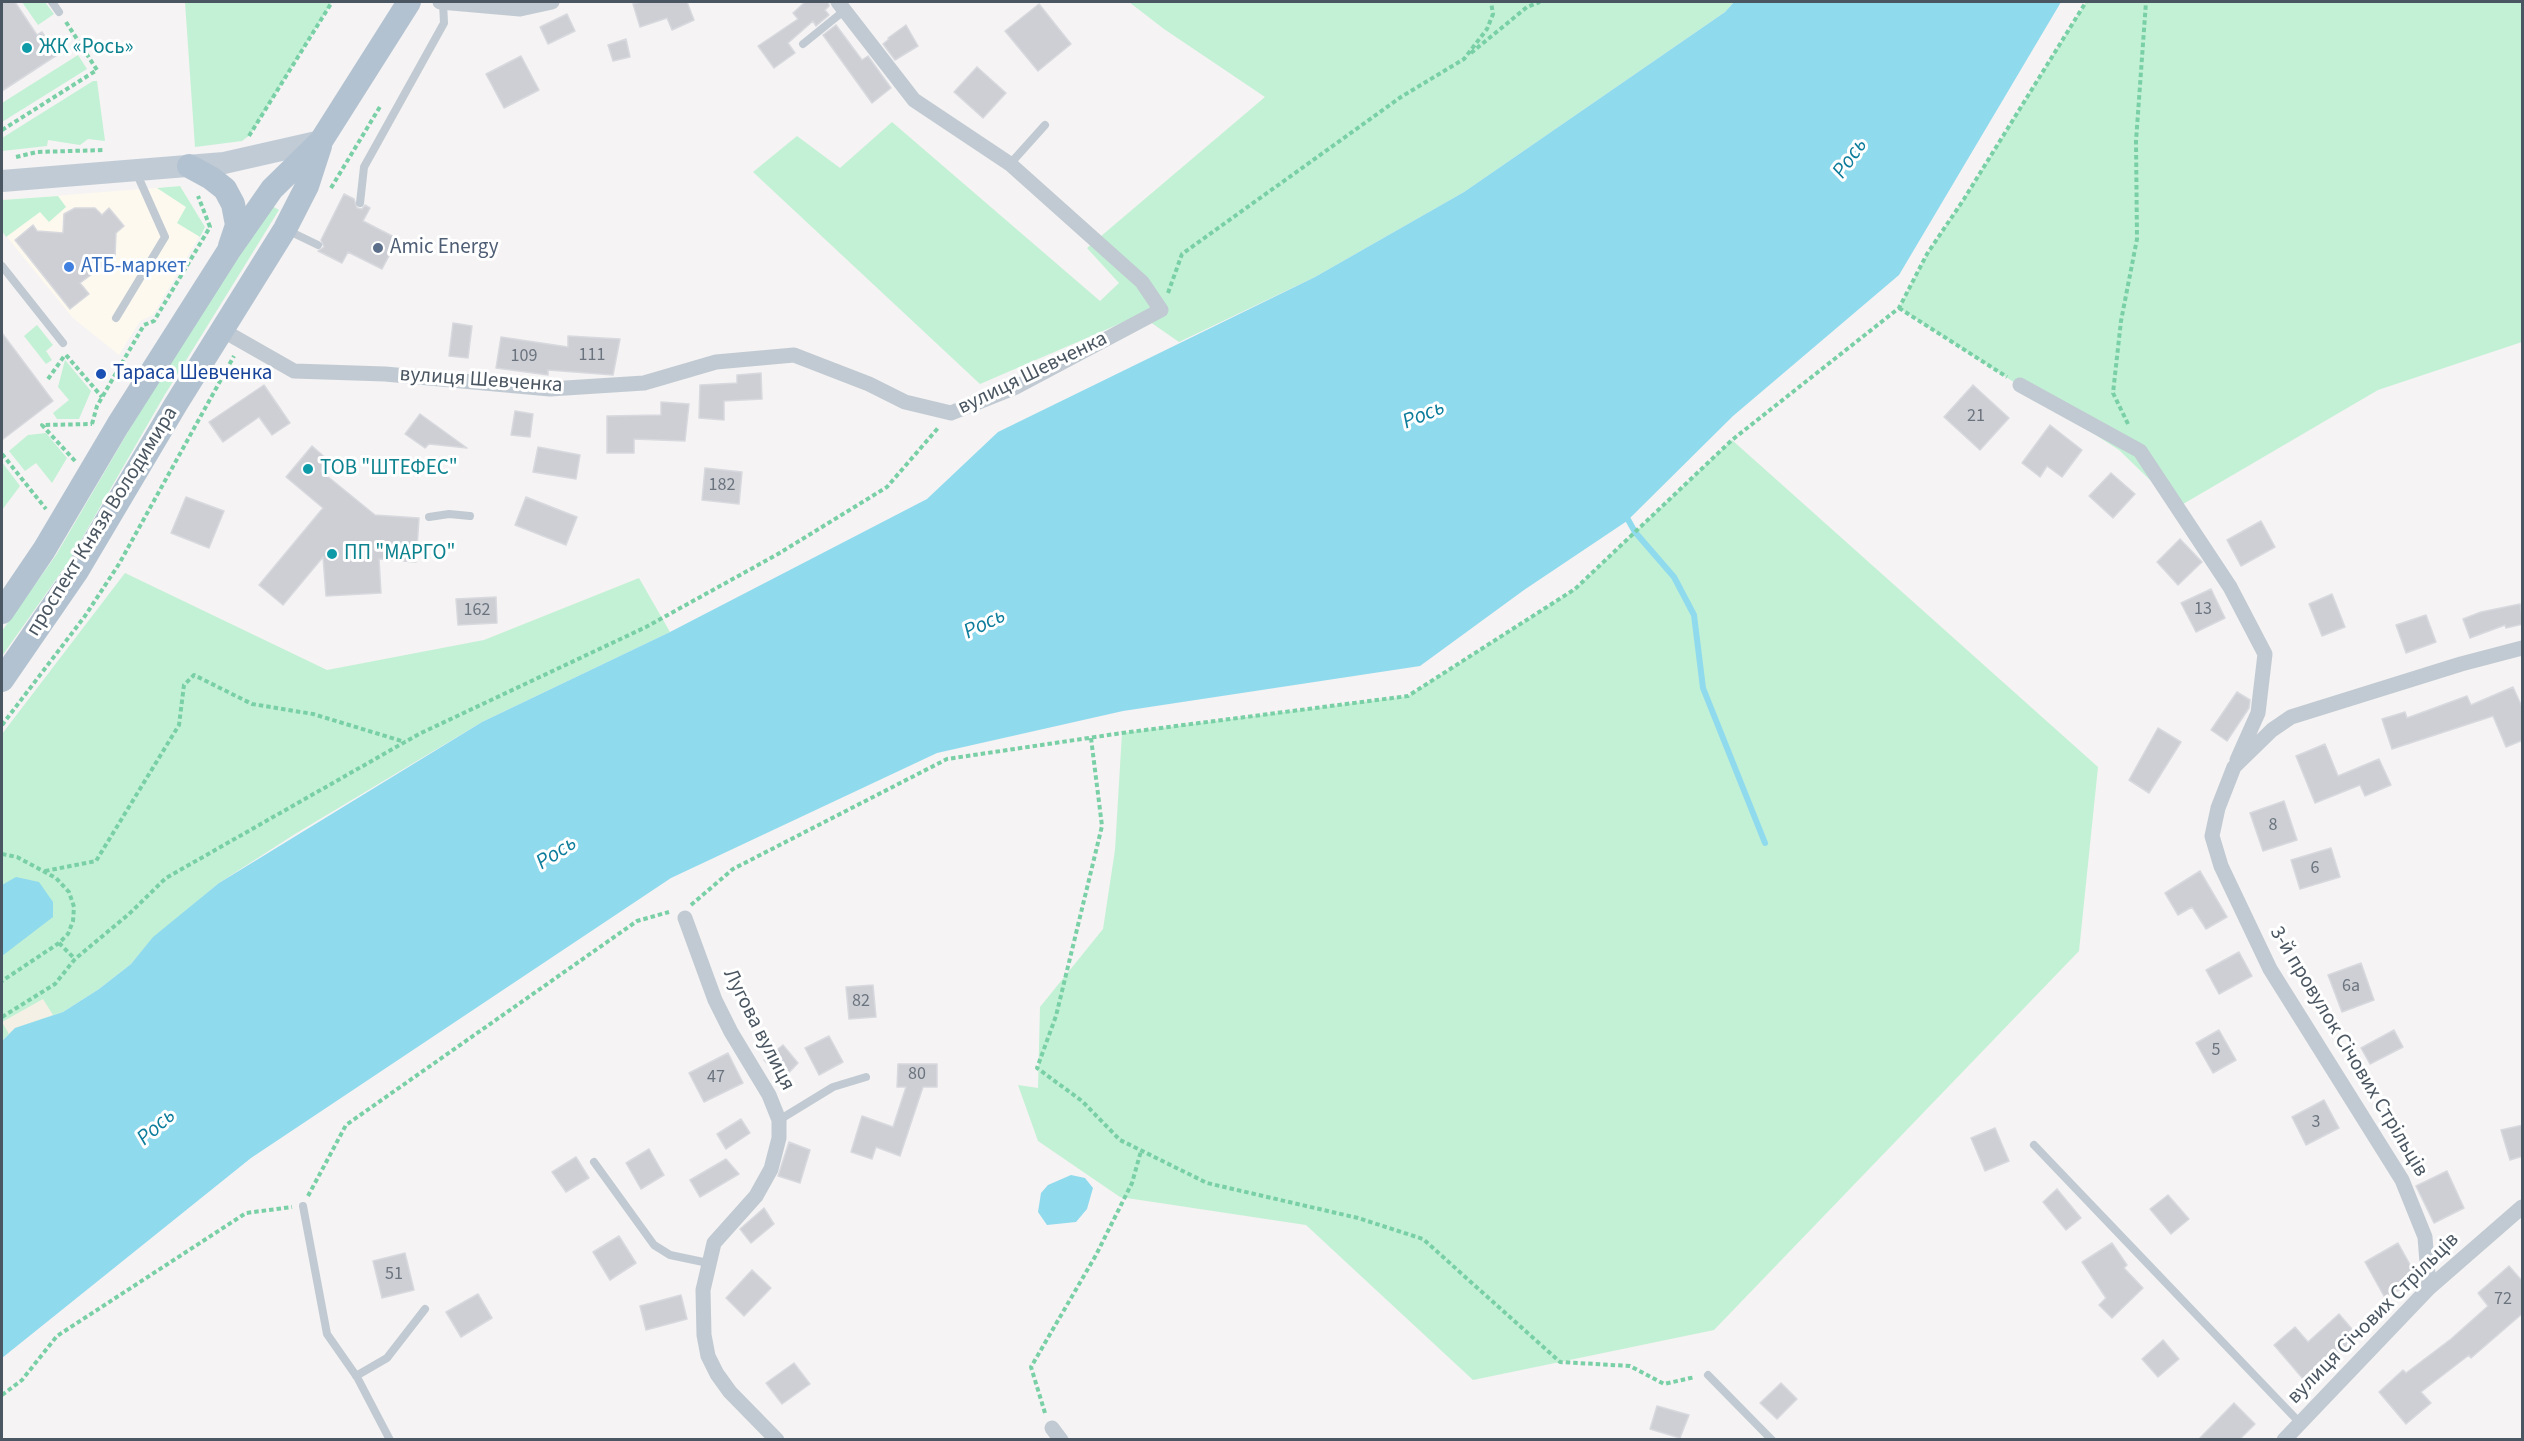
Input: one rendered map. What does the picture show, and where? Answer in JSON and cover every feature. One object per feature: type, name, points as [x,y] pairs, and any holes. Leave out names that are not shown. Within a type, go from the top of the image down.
[{"type":"main road","name":"проспект Князя Володимира","points":[[2,612],[44,550],[118,425],[228,252],[272,189],[321,141],[409,2]]},
{"type":"main road","name":"проспект Князя Володимира","points":[[2,680],[77,571],[232,335],[307,186],[321,141]]},
{"type":"main road","points":[[189,166],[225,189],[233,204],[237,225],[228,252]]},
{"type":"street","points":[[442,2],[520,9],[552,2]]},
{"type":"street","points":[[842,6],[914,100],[1010,164],[1142,282],[1161,310]]},
{"type":"street","points":[[2,181],[224,163],[321,141]]},
{"type":"street","name":"вулиця Шевченка","points":[[232,335],[294,370],[385,374],[550,389],[644,383],[716,363],[794,356],[869,384],[905,402],[951,413],[1016,387],[1161,310]]},
{"type":"street","points":[[2020,385],[2140,451],[2230,587],[2265,654],[2258,712],[2234,767]]},
{"type":"street","name":"3-й провулок Січових Стрільців","points":[[2429,1288],[2425,1237],[2402,1180],[2270,969],[2221,866],[2212,836],[2218,808],[2234,767],[2272,730],[2291,717],[2461,664],[2523,648]]},
{"type":"street","name":"Лугова вулиця","points":[[685,918],[715,1000],[731,1032],[770,1095],[779,1120],[780,1138],[771,1169],[756,1196],[714,1243],[703,1290],[704,1335],[708,1356],[730,1392],[777,1440]]},
{"type":"street","name":"вулиця Січових Стрільців","points":[[2284,1440],[2429,1288],[2523,1207]]},
{"type":"lane","points":[[52,2],[59,12]]},
{"type":"lane","points":[[360,202],[364,167],[444,23],[442,2]]},
{"type":"lane","points":[[803,44],[842,6]]},
{"type":"lane","points":[[1010,164],[1045,125]]},
{"type":"lane","points":[[116,318],[165,237],[135,170]]},
{"type":"lane","points":[[285,229],[318,245]]},
{"type":"lane","points":[[2,266],[63,343]]},
{"type":"lane","points":[[429,517],[449,514],[470,516]]},
{"type":"lane","points":[[779,1120],[833,1087],[866,1077]]},
{"type":"lane","points":[[2034,1145],[2300,1423]]},
{"type":"lane","points":[[594,1162],[654,1245],[670,1255],[708,1263]]},
{"type":"lane","points":[[303,1206],[327,1334],[356,1376],[390,1440]]},
{"type":"lane","points":[[356,1376],[387,1358],[425,1309]]},
{"type":"lane","points":[[1708,1375],[1772,1440]]},
{"type":"path","points":[[242,141],[250,135],[332,2]]},
{"type":"path","points":[[1464,59],[1487,29],[1493,14],[1491,2]]},
{"type":"path","points":[[1161,310],[1182,254],[1401,97],[1464,59],[1527,7],[1540,2]]},
{"type":"path","points":[[2,1395],[22,1380],[57,1336],[246,1213],[303,1206],[346,1125],[637,921],[669,912],[685,918],[692,901],[733,869],[947,759],[1408,696],[1575,589],[1731,440],[1899,308],[1927,254],[1964,199],[2086,2]]},
{"type":"path","points":[[2140,451],[2113,393],[2121,321],[2138,239],[2136,141],[2146,2]]},
{"type":"path","points":[[2,130],[97,70],[59,12]]},
{"type":"path","points":[[330,189],[383,101]]},
{"type":"path","points":[[97,406],[144,325],[154,321],[210,227],[196,190]]},
{"type":"path","points":[[1899,308],[2020,385]]},
{"type":"path","points":[[2,725],[85,616],[119,564],[232,335]]},
{"type":"path","points":[[63,343],[65,355],[102,397]]},
{"type":"path","points":[[48,379],[65,355]]},
{"type":"path","points":[[2,1017],[55,984],[75,959],[129,914],[166,878],[405,742],[646,627],[778,554],[887,487],[951,413]]},
{"type":"path","points":[[75,462],[42,425],[92,424]]},
{"type":"path","points":[[2,454],[47,509]]},
{"type":"path","points":[[45,871],[96,861],[179,725],[184,685],[194,675],[252,704],[313,714],[405,742]]},
{"type":"path","points":[[1091,738],[1102,826],[1056,1016],[1037,1068],[1082,1101],[1120,1140],[1207,1183],[1358,1218],[1423,1239],[1560,1362],[1630,1366],[1664,1384],[1708,1375]]},
{"type":"path","points":[[2,854],[17,858],[56,878],[69,892],[74,907],[74,921],[68,934],[59,944],[2,981]]},
{"type":"path","points":[[59,944],[75,959]]},
{"type":"path","points":[[1057,1434],[1039,1398],[1031,1367],[1132,1183],[1141,1150]]},
{"type":"shaded area","points":[[180,186],[205,227],[153,315],[140,321],[119,355],[73,318],[2,231],[2,200]]},
{"type":"green space","points":[[22,2],[45,2],[54,14],[38,25]]},
{"type":"green space","points":[[185,2],[332,2],[250,135],[242,141],[195,147]]},
{"type":"green space","points":[[1129,2],[1734,2],[1725,12],[1464,192],[1315,277],[1179,342],[1140,315],[980,384],[753,172],[797,136],[840,168],[892,122],[1100,301],[1119,283],[1087,248],[1265,97],[1164,29]]},
{"type":"green space","points":[[2086,2],[2522,2],[2522,342],[2378,390],[2178,507],[2119,450],[1899,308],[1927,254],[1964,199]]},
{"type":"green space","points":[[78,55],[87,69],[2,122],[2,103]]},
{"type":"green space","points":[[93,81],[97,81],[105,141],[88,139],[80,145],[48,140],[47,146],[2,151],[2,138]]},
{"type":"green space","points":[[180,186],[205,227],[200,237],[177,223],[186,207],[157,188]]},
{"type":"green space","points":[[58,196],[66,207],[49,222],[40,212],[6,237],[2,231],[2,200]]},
{"type":"green space","points":[[272,206],[279,210],[164,396],[69,561],[2,656],[2,631],[56,555],[153,389]]},
{"type":"green space","points":[[37,325],[53,345],[46,351],[52,360],[46,364],[24,336]]},
{"type":"green space","points":[[65,360],[91,391],[79,419],[57,419],[53,413],[69,400],[58,387]]},
{"type":"green space","points":[[46,433],[67,458],[52,483],[36,463],[25,471],[9,451],[28,435]]},
{"type":"green space","points":[[1732,440],[2098,767],[2079,951],[1714,1330],[1473,1380],[1306,1225],[1120,1197],[1038,1141],[1018,1085],[1038,1088],[1040,1007],[1103,929],[1115,850],[1122,733],[1408,696],[1575,589]]},
{"type":"green space","points":[[2,462],[20,486],[2,510]]},
{"type":"green space","points":[[125,573],[327,670],[484,640],[639,578],[670,632],[482,722],[295,834],[219,883],[154,937],[131,964],[99,989],[63,1012],[15,1028],[2,1041],[2,734]]},
{"type":"sand","points":[[43,999],[53,1015],[15,1028],[9,1034],[2,1022]]},
{"type":"water","name":"Рось","points":[[1734,2],[2061,2],[1899,275],[1733,416],[1627,521],[1524,590],[1420,666],[1123,711],[937,753],[671,878],[251,1158],[2,1358],[2,1041],[15,1028],[63,1012],[99,989],[131,964],[153,937],[219,883],[482,722],[670,632],[927,499],[998,432],[1315,277],[1464,192],[1725,12]]},
{"type":"water","points":[[16,877],[39,882],[53,902],[53,917],[2,956],[2,885]]},
{"type":"water","points":[[1071,1175],[1085,1178],[1093,1188],[1087,1209],[1076,1222],[1047,1225],[1038,1212],[1041,1193],[1048,1185]]},
{"type":"building","name":"ЖК «Рось»","points":[[2,2],[15,2],[37,35],[42,32],[57,55],[2,91]]},
{"type":"building","points":[[687,2],[694,20],[672,30],[667,18],[640,27],[633,4]]},
{"type":"building","points":[[805,2],[828,2],[829,6],[825,10],[829,15],[816,26],[813,21],[788,43],[795,53],[774,68],[758,46],[798,19],[793,13]]},
{"type":"building","points":[[1039,4],[1071,44],[1038,71],[1005,31]]},
{"type":"building","points":[[567,14],[575,31],[548,44],[540,27]]},
{"type":"building","points":[[836,25],[862,60],[868,56],[891,88],[872,103],[823,35]]},
{"type":"building","points":[[906,25],[918,46],[895,60],[883,44]]},
{"type":"building","points":[[626,39],[630,57],[613,61],[608,45]]},
{"type":"building","points":[[521,56],[539,90],[504,108],[486,74]]},
{"type":"building","points":[[977,67],[1006,93],[983,118],[954,92]]},
{"type":"building","points":[[344,194],[354,199],[357,208],[362,209],[365,205],[370,208],[363,221],[398,239],[382,269],[348,252],[342,263],[318,251],[324,247],[321,240]]},
{"type":"building","name":"АТБ-маркет","points":[[75,208],[95,208],[102,215],[109,208],[124,226],[116,233],[115,257],[80,283],[89,294],[70,309],[15,240],[33,225],[37,231],[63,233],[64,214]]},
{"type":"building","points":[[453,323],[472,326],[468,358],[449,356]]},
{"type":"building","points":[[2,333],[53,401],[2,440]]},
{"type":"building","points":[[568,336],[620,339],[613,375],[548,370],[548,375],[496,368],[501,337],[568,347]]},
{"type":"building","points":[[761,373],[762,399],[724,401],[724,420],[699,418],[700,385],[737,383],[737,375]]},
{"type":"building","points":[[264,385],[290,423],[272,435],[259,417],[223,442],[209,422]]},
{"type":"building","points":[[1973,385],[2009,418],[1980,450],[1944,417]]},
{"type":"building","points":[[661,402],[689,404],[685,441],[634,439],[634,453],[607,453],[607,416],[661,415]]},
{"type":"building","points":[[515,411],[533,414],[530,437],[511,435]]},
{"type":"building","points":[[420,414],[467,448],[429,444],[425,448],[405,434]]},
{"type":"building","points":[[2050,425],[2082,450],[2062,477],[2047,466],[2040,477],[2022,463]]},
{"type":"building","name":"ПП \"МАРГО\"","points":[[312,446],[329,461],[321,471],[375,515],[419,518],[416,562],[379,559],[381,593],[326,596],[323,557],[283,605],[259,585],[323,508],[286,477]]},
{"type":"building","points":[[538,447],[580,455],[576,479],[533,472]]},
{"type":"building","points":[[705,468],[742,472],[739,504],[702,500]]},
{"type":"building","points":[[2111,473],[2135,494],[2113,518],[2089,496]]},
{"type":"building","points":[[186,497],[224,511],[209,548],[171,533]]},
{"type":"building","points":[[526,497],[577,517],[566,545],[515,525]]},
{"type":"building","points":[[2261,521],[2275,547],[2241,566],[2227,540]]},
{"type":"building","points":[[2180,539],[2202,562],[2178,585],[2157,562]]},
{"type":"building","points":[[2211,589],[2225,618],[2196,632],[2181,603]]},
{"type":"building","points":[[2332,594],[2345,627],[2322,636],[2309,604]]},
{"type":"building","points":[[496,597],[497,623],[458,625],[456,599]]},
{"type":"building","points":[[2520,604],[2523,624],[2506,628],[2505,625],[2470,638],[2463,619],[2481,612]]},
{"type":"building","points":[[2426,615],[2436,642],[2406,653],[2396,625]]},
{"type":"building","points":[[2513,687],[2523,709],[2523,740],[2506,747],[2493,716],[2392,749],[2382,719],[2405,712],[2407,718],[2467,696],[2471,705]]},
{"type":"building","points":[[2237,692],[2250,700],[2249,708],[2227,741],[2211,730]]},
{"type":"building","points":[[2158,728],[2181,742],[2149,793],[2129,780]]},
{"type":"building","points":[[2325,744],[2338,776],[2379,759],[2391,785],[2365,796],[2360,785],[2315,803],[2296,756]]},
{"type":"building","points":[[2284,801],[2297,840],[2263,851],[2250,813]]},
{"type":"building","points":[[2331,848],[2340,877],[2300,889],[2291,860]]},
{"type":"building","points":[[2200,871],[2227,917],[2206,929],[2192,907],[2178,915],[2165,893]]},
{"type":"building","points":[[2239,952],[2252,976],[2219,994],[2206,970]]},
{"type":"building","points":[[2361,963],[2374,1000],[2342,1012],[2328,975]]},
{"type":"building","points":[[873,985],[876,1017],[849,1019],[846,987]]},
{"type":"building","points":[[2219,1030],[2236,1060],[2213,1073],[2196,1043]]},
{"type":"building","points":[[2394,1030],[2403,1047],[2370,1064],[2361,1048]]},
{"type":"building","points":[[829,1036],[843,1062],[819,1075],[805,1048]]},
{"type":"building","points":[[783,1045],[798,1063],[782,1080],[764,1060]]},
{"type":"building","points":[[728,1053],[743,1083],[704,1102],[689,1073]]},
{"type":"building","points":[[898,1064],[937,1064],[937,1087],[923,1087],[900,1156],[876,1147],[872,1159],[851,1152],[862,1116],[893,1127],[906,1087],[897,1087]]},
{"type":"building","points":[[2324,1100],[2339,1128],[2306,1145],[2292,1117]]},
{"type":"building","points":[[741,1119],[750,1133],[726,1149],[717,1134]]},
{"type":"building","points":[[2523,1125],[2523,1156],[2510,1160],[2501,1130]]},
{"type":"building","points":[[1995,1128],[2009,1161],[1985,1171],[1971,1138]]},
{"type":"building","points":[[789,1142],[810,1150],[800,1183],[778,1176]]},
{"type":"building","points":[[649,1149],[664,1175],[641,1189],[626,1163]]},
{"type":"building","points":[[576,1157],[589,1178],[566,1192],[552,1172]]},
{"type":"building","points":[[726,1159],[739,1174],[700,1197],[690,1180]]},
{"type":"building","points":[[2447,1171],[2464,1208],[2434,1223],[2416,1186]]},
{"type":"building","points":[[2057,1189],[2081,1218],[2066,1230],[2043,1202]]},
{"type":"building","points":[[2168,1195],[2189,1219],[2171,1234],[2150,1209]]},
{"type":"building","points":[[764,1208],[774,1224],[751,1243],[740,1229]]},
{"type":"building","points":[[619,1236],[636,1263],[610,1280],[593,1252]]},
{"type":"building","points":[[2112,1243],[2127,1265],[2124,1268],[2143,1288],[2112,1318],[2099,1305],[2106,1298],[2082,1262]]},
{"type":"building","points":[[2398,1243],[2418,1279],[2385,1298],[2365,1262]]},
{"type":"building","points":[[405,1253],[414,1290],[382,1298],[373,1261]]},
{"type":"building","points":[[2509,1266],[2523,1282],[2523,1313],[2471,1358],[2469,1355],[2421,1392],[2431,1403],[2406,1424],[2379,1392],[2403,1370],[2406,1373],[2451,1339],[2488,1306],[2478,1293]]},
{"type":"building","points":[[752,1270],[771,1288],[744,1316],[726,1298]]},
{"type":"building","points":[[478,1294],[492,1318],[461,1337],[446,1312]]},
{"type":"building","points":[[681,1295],[687,1319],[646,1330],[640,1306]]},
{"type":"building","points":[[2339,1314],[2358,1336],[2326,1364],[2331,1370],[2310,1387],[2274,1345],[2295,1327],[2308,1342]]},
{"type":"building","points":[[2163,1340],[2179,1359],[2158,1377],[2142,1359]]},
{"type":"building","points":[[794,1363],[810,1384],[782,1404],[766,1383]]},
{"type":"building","points":[[1781,1383],[1797,1399],[1777,1419],[1760,1403]]},
{"type":"building","points":[[2234,1403],[2255,1424],[2239,1440],[2198,1440]]},
{"type":"building","points":[[1657,1406],[1689,1415],[1680,1438],[1650,1429]]},
{"type":"waterway","points":[[1626,516],[1635,532],[1674,577],[1694,615],[1703,688],[1765,843]]},
{"type":"place","name":"ЖК «Рось»","points":[[27,48]]},
{"type":"place","name":"Amic Energy","points":[[378,248]]},
{"type":"place","name":"АТБ-маркет","points":[[69,267]]},
{"type":"place","name":"Тараса Шевченка","points":[[101,374]]},
{"type":"place","name":"ТОВ \"ШТЕФЕС\"","points":[[308,469]]},
{"type":"place","name":"ПП \"МАРГО\"","points":[[332,554]]}]
